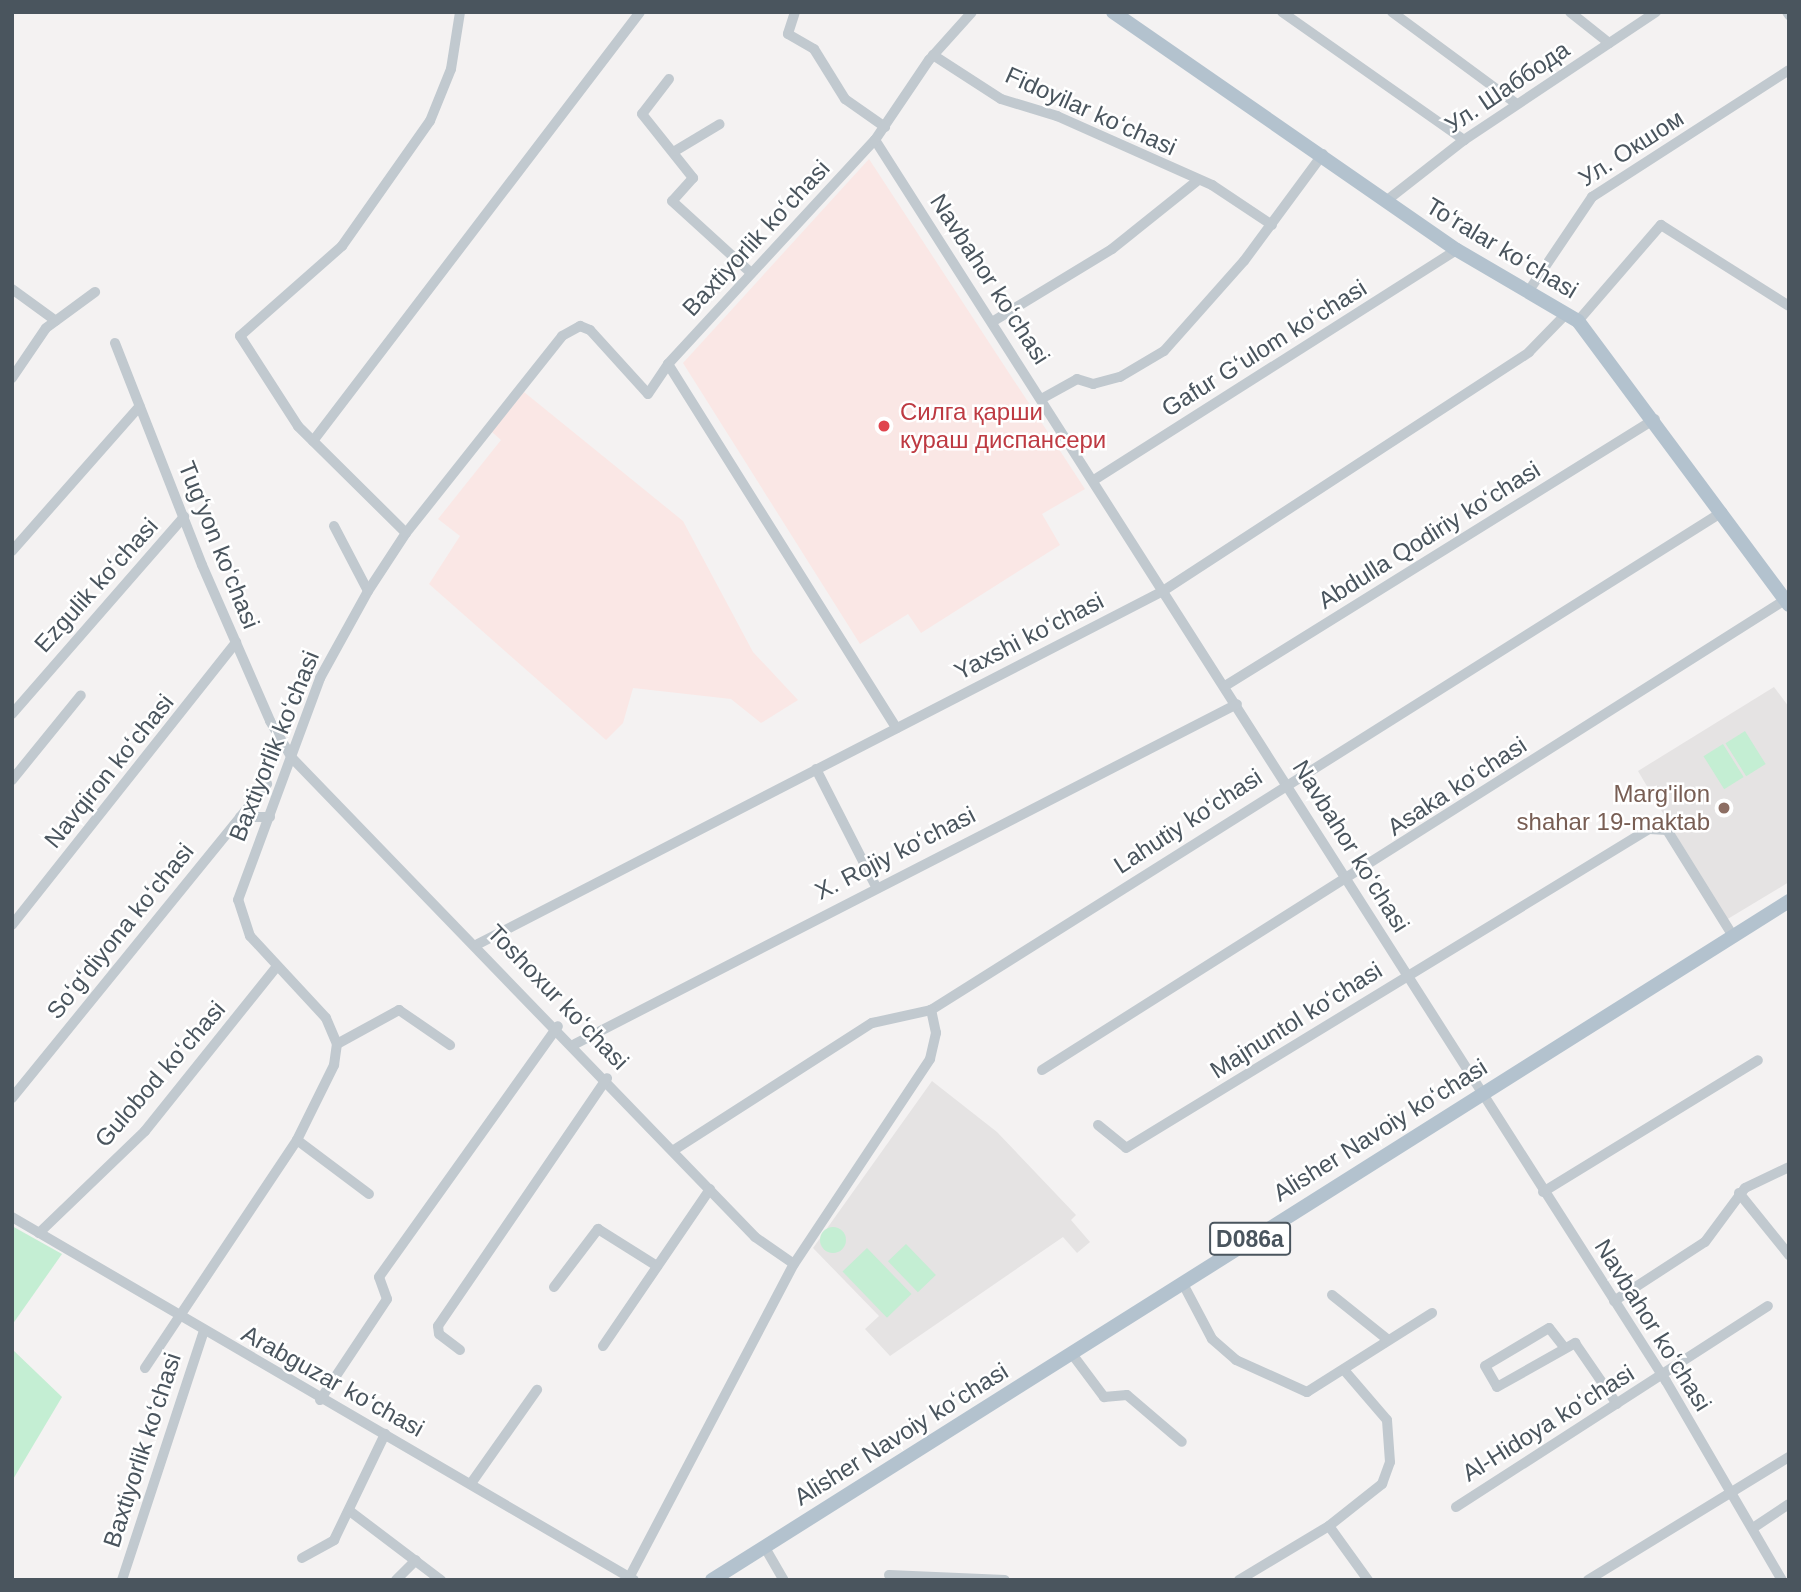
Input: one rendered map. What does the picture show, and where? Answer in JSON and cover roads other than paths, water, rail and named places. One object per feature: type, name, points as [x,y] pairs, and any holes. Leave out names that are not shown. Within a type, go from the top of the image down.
[{"type":"main road","name":"Toʻralar koʻchasi","points":[[1112,12],[1323,155],[1457,250],[1572,317],[1655,419],[1787,602]]},
{"type":"main road","name":"Alisher Navoiy koʻchasi","points":[[712,1580],[1789,901]]},
{"type":"street","points":[[405,533],[313,441],[240,337],[342,246],[430,121],[451,69],[460,12]]},
{"type":"street","points":[[313,441],[640,12]]},
{"type":"street","points":[[794,12],[788,34],[814,49],[845,99],[885,127]]},
{"type":"street","points":[[875,140],[933,55],[972,12]]},
{"type":"street","points":[[1282,12],[1464,140]]},
{"type":"street","points":[[1392,12],[1517,104]]},
{"type":"street","points":[[1570,12],[1609,43]]},
{"type":"street","name":"Ул. Шаббода","points":[[1386,201],[1464,140],[1656,12]]},
{"type":"street","name":"Fidoyilar koʻchasi","points":[[933,55],[1001,99],[1056,116],[1198,180],[1272,225]]},
{"type":"street","name":"Ул. Окшом","points":[[1528,292],[1592,197],[1789,70]]},
{"type":"street","points":[[669,79],[642,114],[675,150],[693,178],[672,201],[751,273]]},
{"type":"street","points":[[675,150],[720,124]]},
{"type":"street","name":"Baxtiyorlik koʻchasi","points":[[145,1368],[297,1140],[328,1079],[337,1044],[318,1007],[250,936],[239,900],[320,678],[368,591],[405,533],[570,330],[590,330],[648,394],[668,364],[875,140]]},
{"type":"street","name":"Navbahor koʻchasi","points":[[875,140],[1043,398],[1543,1192],[1663,1377],[1782,1580]]},
{"type":"street","points":[[1043,398],[1077,379],[1093,384],[1120,377],[1164,351],[1272,225],[1323,155]]},
{"type":"street","name":"Fidoyilar koʻchasi","points":[[992,321],[1112,249],[1198,180]]},
{"type":"street","name":"Yaxshi koʻchasi","points":[[478,944],[1163,591],[1530,352],[1572,317],[1661,225],[1789,306]]},
{"type":"street","name":"Gafur Gʻulom koʻchasi","points":[[1094,480],[1457,250]]},
{"type":"street","points":[[12,289],[56,321]]},
{"type":"street","points":[[12,378],[56,321],[95,292]]},
{"type":"street","name":"Tugʻyon koʻchasi","points":[[115,343],[236,642],[292,758]]},
{"type":"street","points":[[668,364],[896,728]]},
{"type":"street","points":[[12,551],[140,406]]},
{"type":"street","name":"Abdulla Qodiriy koʻchasi","points":[[1225,686],[1655,419]]},
{"type":"street","name":"Lahutiy koʻchasi","points":[[674,1150],[872,1023],[931,1010],[1287,783],[1722,512]]},
{"type":"street","name":"Ezgulik koʻchasi","points":[[12,714],[184,517]]},
{"type":"street","points":[[334,526],[368,591]]},
{"type":"street","name":"Asaka koʻchasi","points":[[1042,1070],[1347,882],[1787,602]]},
{"type":"street","name":"Navqiron koʻchasi","points":[[12,925],[236,642]]},
{"type":"street","points":[[12,780],[81,695]]},
{"type":"street","name":"X. Rojiy koʻchasi","points":[[575,1044],[875,885],[1237,704]]},
{"type":"street","name":"Toshoxur koʻchasi","points":[[292,758],[558,1026],[755,1237],[794,1264]]},
{"type":"street","points":[[816,769],[875,885]]},
{"type":"street","name":"Soʻgʻdiyona koʻchasi","points":[[12,1098],[267,784]]},
{"type":"street","points":[[240,817],[270,817]]},
{"type":"street","name":"Majnuntol koʻchasi","points":[[1098,1125],[1126,1148],[1659,825],[1733,936]]},
{"type":"street","name":"Gulobod koʻchasi","points":[[39,1233],[145,1131],[277,966]]},
{"type":"street","points":[[337,1044],[399,1010],[450,1045]]},
{"type":"street","points":[[632,1578],[794,1264],[930,1059],[936,1033],[931,1010]]},
{"type":"street","points":[[320,1400],[387,1298],[379,1277],[558,1026]]},
{"type":"street","points":[[1543,1192],[1758,1060]]},
{"type":"street","points":[[460,1350],[439,1334],[438,1326],[607,1078]]},
{"type":"street","points":[[297,1140],[369,1194]]},
{"type":"street","points":[[1614,1301],[1705,1242],[1739,1193],[1789,1167]]},
{"type":"street","points":[[603,1346],[710,1189]]},
{"type":"street","points":[[1739,1193],[1789,1255]]},
{"type":"street","name":"Arabguzar koʻchasi","points":[[12,1217],[203,1334],[472,1482],[632,1578]]},
{"type":"street","points":[[554,1287],[598,1229],[657,1266]]},
{"type":"street","points":[[1182,1282],[1212,1339],[1236,1360],[1307,1392],[1345,1371],[1387,1339],[1432,1312]]},
{"type":"street","points":[[1332,1295],[1387,1339]]},
{"type":"street","name":"Al-Hidoya koʻchasi","points":[[1456,1507],[1663,1377],[1768,1306]]},
{"type":"street","points":[[1564,1347],[1549,1328],[1485,1366],[1497,1387],[1564,1347],[1576,1343],[1617,1404]]},
{"type":"street","name":"Baxtiyorlik koʻchasi","points":[[122,1580],[203,1334]]},
{"type":"street","points":[[1072,1354],[1104,1396],[1127,1395],[1182,1441]]},
{"type":"street","points":[[1239,1580],[1329,1526],[1382,1484],[1390,1462],[1387,1420],[1345,1371]]},
{"type":"street","points":[[472,1482],[537,1390]]},
{"type":"street","points":[[302,1558],[334,1540],[351,1512],[385,1434]]},
{"type":"street","points":[[1588,1580],[1730,1489],[1789,1457]]},
{"type":"street","points":[[1753,1528],[1789,1503]]},
{"type":"street","points":[[351,1512],[441,1580]]},
{"type":"street","points":[[1329,1526],[1368,1580]]},
{"type":"street","points":[[764,1546],[784,1580]]},
{"type":"street","points":[[396,1580],[416,1560]]},
{"type":"street","points":[[889,1575],[1005,1580]]},
{"type":"place","name":"Силга қарши кураш диспансери","points":[[884,426]]},
{"type":"place","name":"Marg'ilon shahar 19-maktab","points":[[1724,808]]}]
